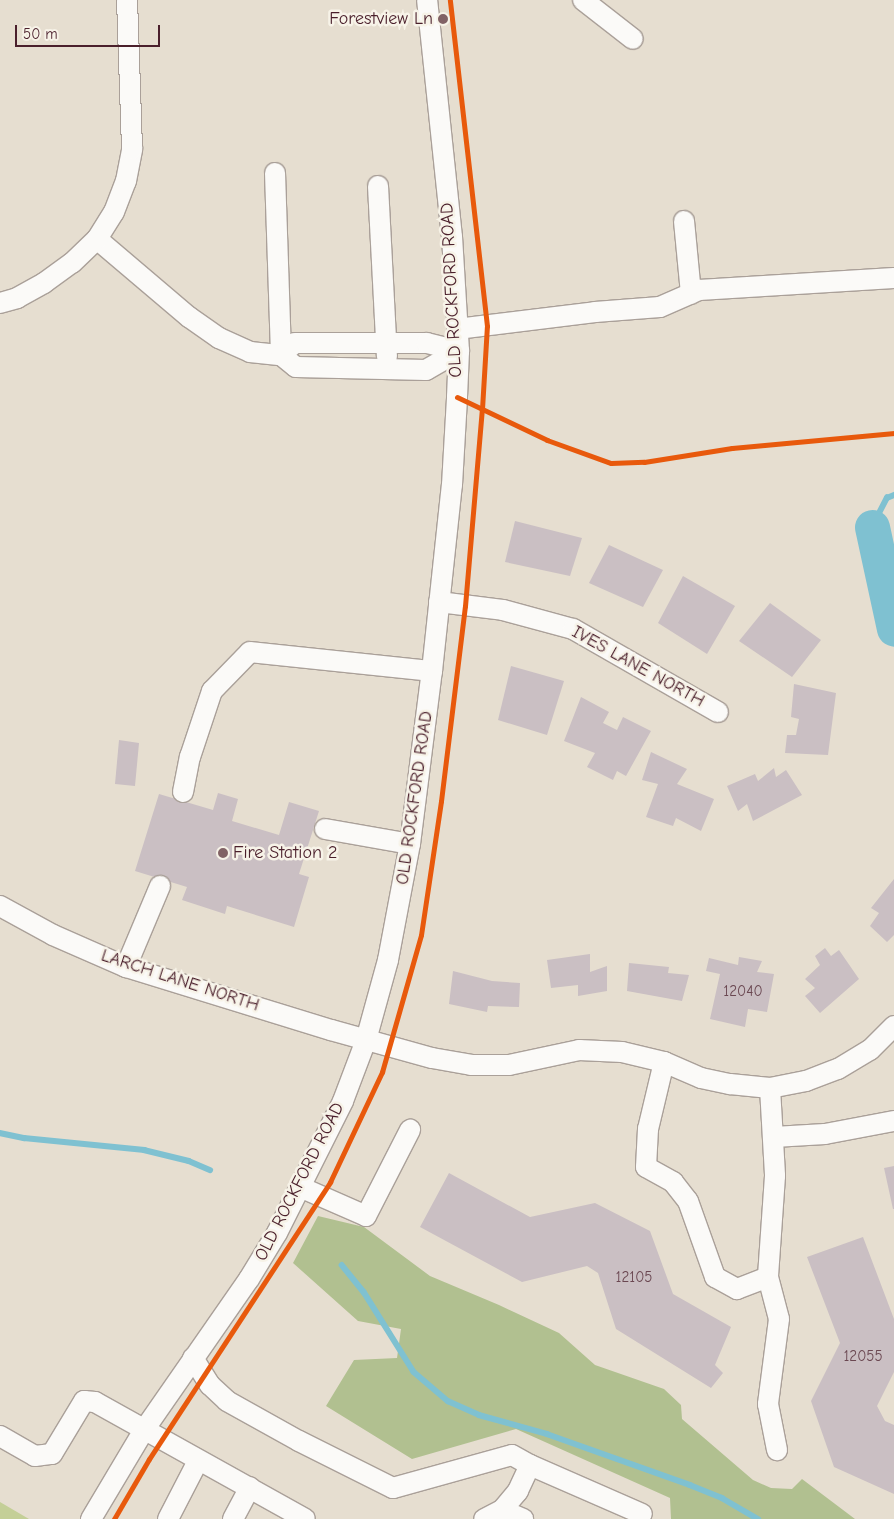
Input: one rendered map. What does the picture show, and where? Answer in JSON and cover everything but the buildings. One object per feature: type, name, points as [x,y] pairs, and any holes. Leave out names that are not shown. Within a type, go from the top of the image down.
[{"type":"street","points":[[0,303],[17,298],[44,283],[72,263],[97,239],[114,212],[126,181],[132,149],[127,0]]},
{"type":"street","name":"OLD ROCKFORD ROAD","points":[[91,1519],[144,1430],[258,1264],[277,1233],[343,1101],[366,1040],[390,951],[410,844],[432,672],[452,485],[459,351],[452,237],[427,0]]},
{"type":"street","points":[[583,0],[634,39]]},
{"type":"street","points":[[275,173],[281,355]]},
{"type":"street","points":[[378,186],[387,369]]},
{"type":"street","points":[[684,221],[691,294]]},
{"type":"street","points":[[97,239],[189,317],[219,338],[250,352],[281,355],[296,367],[426,370],[459,351]]},
{"type":"street","points":[[458,330],[596,312],[660,307],[699,290],[894,278]]},
{"type":"street","points":[[281,355],[295,343],[427,343],[459,351]]},
{"type":"street","name":"IVES LANE NORTH","points":[[439,602],[503,610],[573,629],[718,712]]},
{"type":"street","points":[[183,792],[190,757],[212,691],[250,652],[432,672]]},
{"type":"street","points":[[325,829],[410,844]]},
{"type":"street","points":[[126,967],[160,886]]},
{"type":"street","name":"LARCH LANE NORTH","points":[[0,906],[53,935],[126,967],[366,1040],[432,1058],[471,1066],[509,1065],[579,1050],[622,1052],[664,1062],[701,1078],[730,1084],[770,1088],[806,1081],[838,1069],[870,1050],[894,1026]]},
{"type":"street","points":[[664,1062],[648,1129],[646,1167],[672,1182],[688,1201],[715,1277],[737,1289],[768,1277]]},
{"type":"street","points":[[770,1088],[775,1176],[768,1277],[779,1320],[768,1404],[777,1450]]},
{"type":"street","points":[[774,1138],[825,1134],[894,1121]]},
{"type":"street","points":[[300,1188],[366,1216],[410,1130]]},
{"type":"street","points":[[193,1358],[210,1385],[227,1401],[299,1441],[393,1488],[512,1455],[530,1465],[642,1514]]},
{"type":"street","points":[[0,1436],[34,1456],[52,1454],[84,1401],[95,1402],[250,1487],[304,1519]]},
{"type":"street","points":[[168,1519],[198,1460]]},
{"type":"street","points":[[484,1519],[502,1510],[518,1491],[530,1465]]},
{"type":"street","points":[[233,1519],[250,1487]]},
{"type":"street","points":[[502,1510],[523,1519]]},
{"type":"green space","points":[[318,1216],[364,1227],[430,1276],[559,1333],[595,1365],[664,1389],[681,1405],[682,1419],[753,1480],[771,1488],[792,1489],[802,1479],[855,1519],[671,1519],[670,1498],[516,1429],[412,1459],[326,1406],[354,1360],[397,1358],[401,1329],[358,1321],[293,1263]]},
{"type":"green space","points":[[0,1502],[29,1519],[0,1519]]},
{"type":"waterway","points":[[872,527],[887,498],[894,495]]},
{"type":"waterway","points":[[872,527],[894,629]]},
{"type":"waterway","points":[[0,1133],[24,1138],[144,1150],[189,1161],[210,1170]]},
{"type":"waterway","points":[[342,1265],[364,1292],[414,1372],[448,1401],[479,1415],[547,1434],[690,1485],[722,1498],[758,1519]]},
{"type":"cycle path","points":[[114,1519],[149,1459],[330,1182],[382,1072],[421,935],[441,801],[465,606],[482,409],[487,326],[450,0]]},
{"type":"cycle path","points":[[457,397],[547,440],[611,463],[644,462],[732,448],[894,433]]},
{"type":"place","name":"Forestview Ln","points":[[443,19]]},
{"type":"place","name":"Fire Station 2","points":[[223,853]]}]
